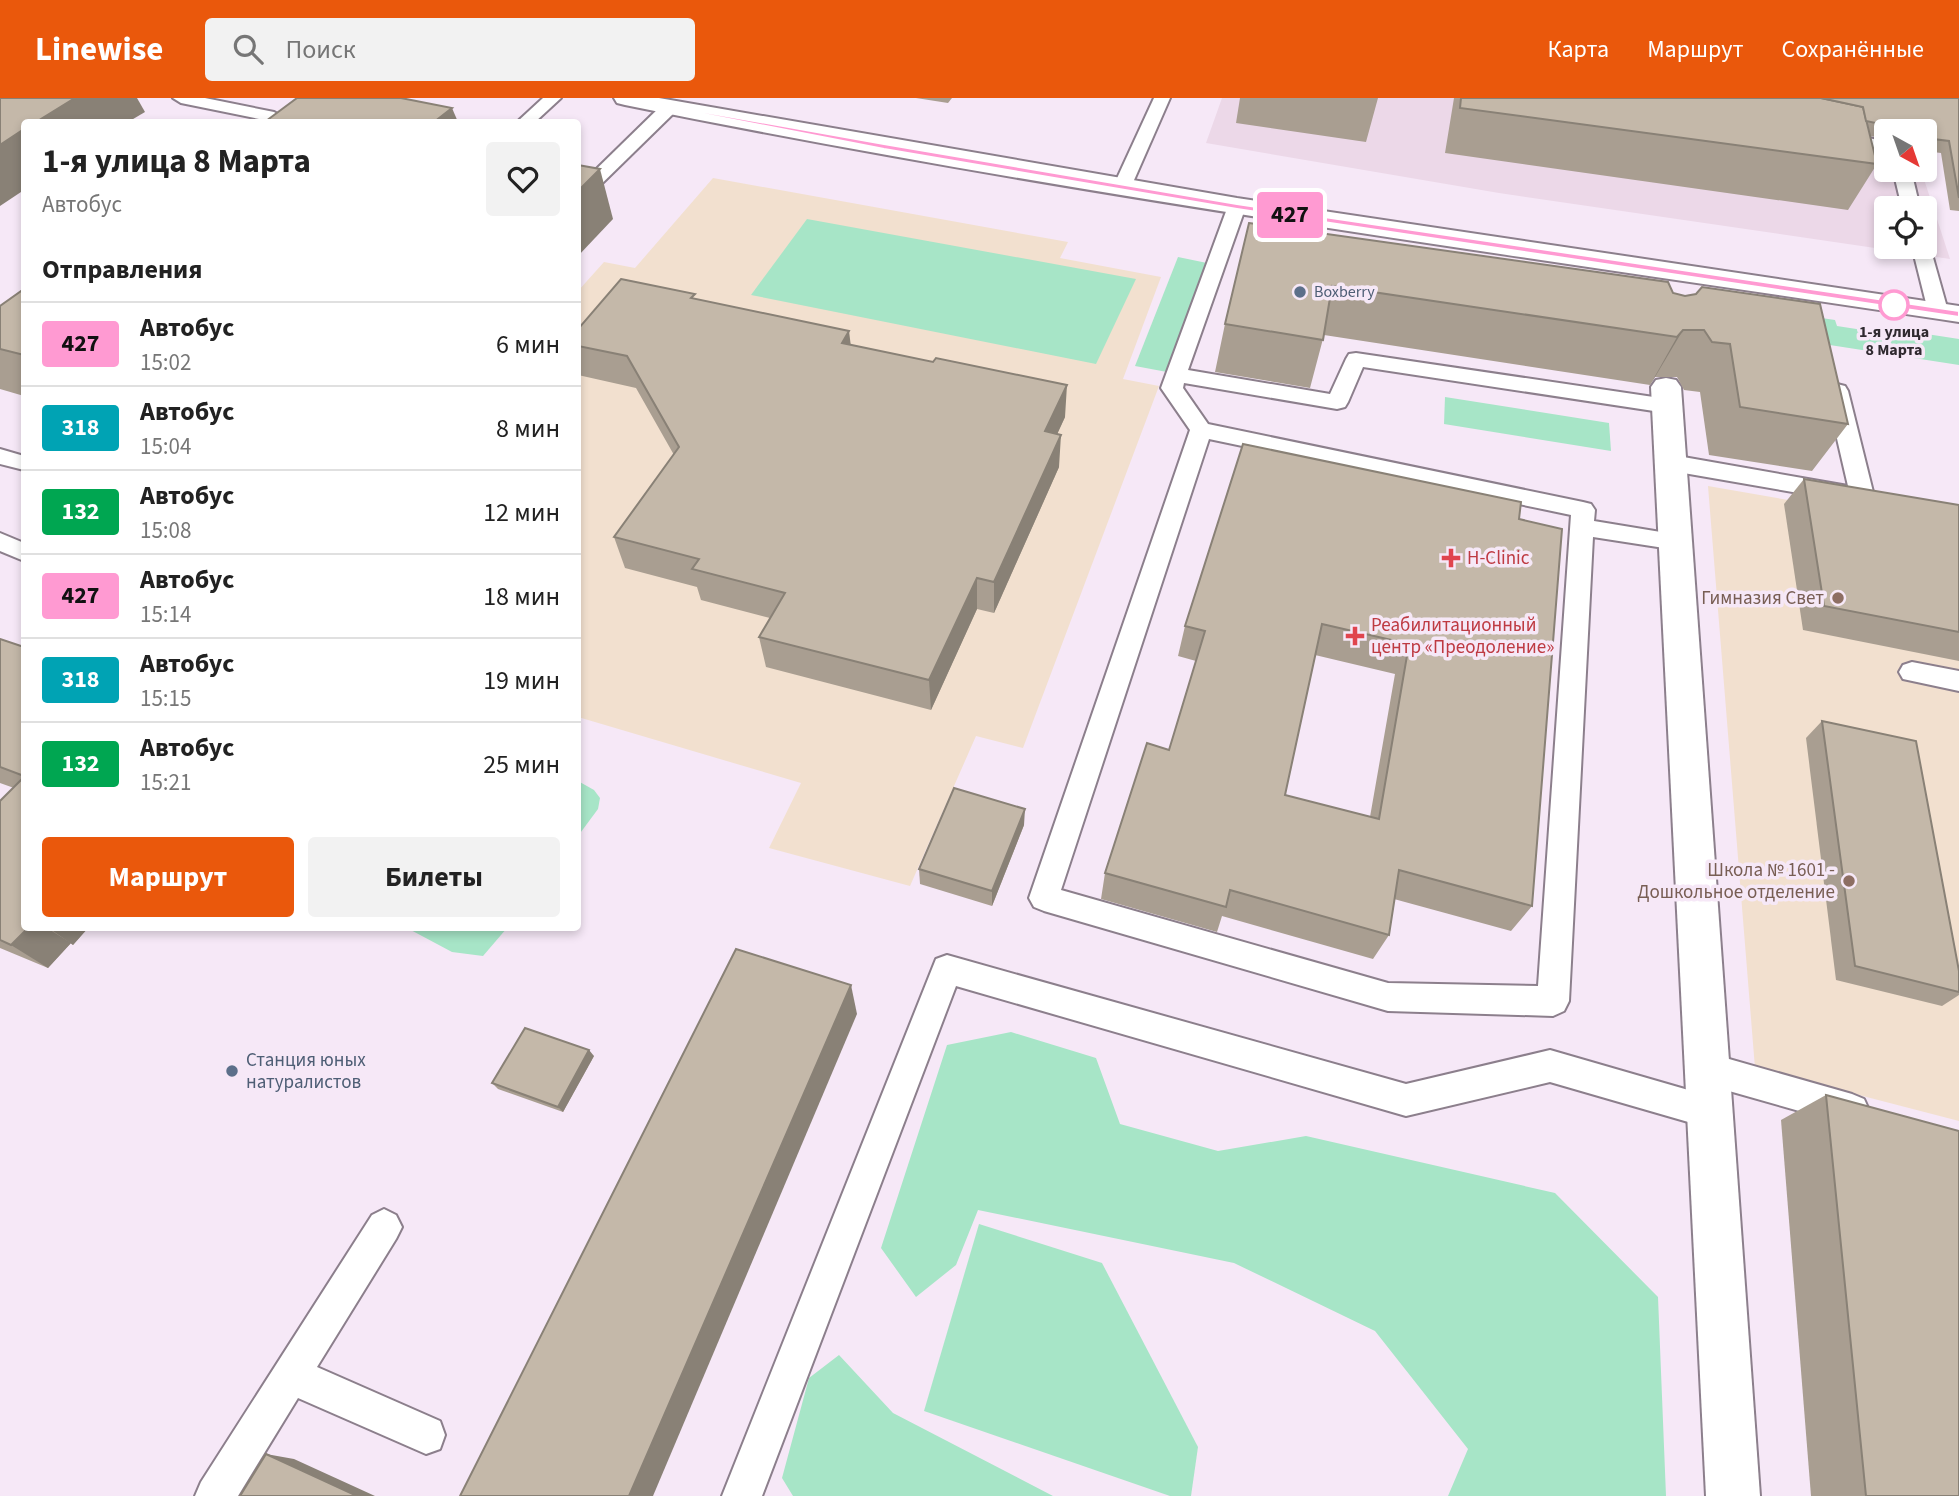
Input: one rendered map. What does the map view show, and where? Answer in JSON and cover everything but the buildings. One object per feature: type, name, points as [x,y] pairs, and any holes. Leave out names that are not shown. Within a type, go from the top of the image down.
[{"type":"street","points":[[625,98],[1654,281],[1948,312]]},
{"type":"street","points":[[1666,396],[1733,1496]]},
{"type":"lane","points":[[181,98],[274,117]]},
{"type":"lane","points":[[528,119],[553,98]]},
{"type":"lane","points":[[1122,187],[1163,98]]},
{"type":"lane","points":[[581,194],[670,107]]},
{"type":"lane","points":[[1818,131],[1874,143]]},
{"type":"lane","points":[[1201,429],[1044,898],[1388,997],[1553,1001],[1583,510],[1201,429],[1172,388],[1237,206]]},
{"type":"lane","points":[[1926,259],[1948,312]]},
{"type":"lane","points":[[1177,375],[1337,402],[1356,359],[1666,396]]},
{"type":"lane","points":[[1831,363],[1862,496]]},
{"type":"lane","points":[[0,456],[21,462]]},
{"type":"lane","points":[[1672,463],[1888,501]]},
{"type":"lane","points":[[1582,527],[1676,542]]},
{"type":"lane","points":[[0,541],[21,552]]},
{"type":"lane","points":[[1912,672],[1959,681]]},
{"type":"lane","points":[[742,1496],[947,969],[1406,1100],[1550,1066],[1883,1118]]},
{"type":"lane","points":[[215,1496],[384,1227]]},
{"type":"lane","points":[[291,1375],[426,1435]]},
{"type":"shaded area","points":[[1222,98],[1634,98],[1874,150],[1874,182],[1925,182],[1929,196],[1874,196],[1874,248],[1499,193],[1206,143]]},
{"type":"shaded area","points":[[713,178],[1068,242],[1060,258],[1161,277],[1123,379],[1159,386],[1023,748],[976,736],[910,886],[769,848],[801,783],[581,718],[581,288],[604,262],[635,268]]},
{"type":"shaded area","points":[[1937,219],[1950,259],[1937,257]]},
{"type":"shaded area","name":"Школа № 1601 - Дошкольное отделение","points":[[1708,486],[1959,530],[1959,1121],[1755,1068]]},
{"type":"green space","points":[[807,219],[1136,279],[1096,364],[751,295]]},
{"type":"green space","points":[[1178,257],[1207,263],[1167,372],[1135,366]]},
{"type":"green space","points":[[1679,297],[1835,320],[1837,326],[1921,339],[1920,333],[1959,339],[1959,365],[1681,322]]},
{"type":"green space","points":[[1445,397],[1609,423],[1611,451],[1444,424]]},
{"type":"green space","points":[[581,783],[594,790],[600,798],[598,809],[581,832]]},
{"type":"green space","points":[[413,931],[504,931],[483,956],[452,952]]},
{"type":"green space","points":[[1011,1032],[1096,1058],[1120,1124],[1218,1151],[1306,1136],[1555,1193],[1658,1297],[1666,1496],[1448,1496],[1468,1449],[1375,1331],[1234,1263],[978,1210],[956,1265],[916,1297],[881,1248],[947,1045]]},
{"type":"green space","points":[[979,1224],[1102,1263],[1198,1447],[1191,1496],[1170,1496],[924,1411]]},
{"type":"green space","points":[[839,1355],[893,1413],[1053,1496],[793,1496],[782,1478],[809,1378]]},
{"type":"bus line","name":"427","points":[[625,98],[961,160],[1237,206],[1959,314]]},
{"type":"place","name":"Boxberry","points":[[1300,292]]},
{"type":"place","name":"1-я улица 8 Марта","points":[[1894,305]]},
{"type":"place","name":"H-Clinic","points":[[1451,558]]},
{"type":"place","name":"Гимназия Свет","points":[[1838,598]]},
{"type":"place","name":"Реабилитационный центр «Преодоление»","points":[[1355,636]]},
{"type":"place","name":"Школа № 1601 - Дошкольное отделение","points":[[1849,881]]},
{"type":"place","name":"Станция юных натуралистов","points":[[232,1071]]}]
